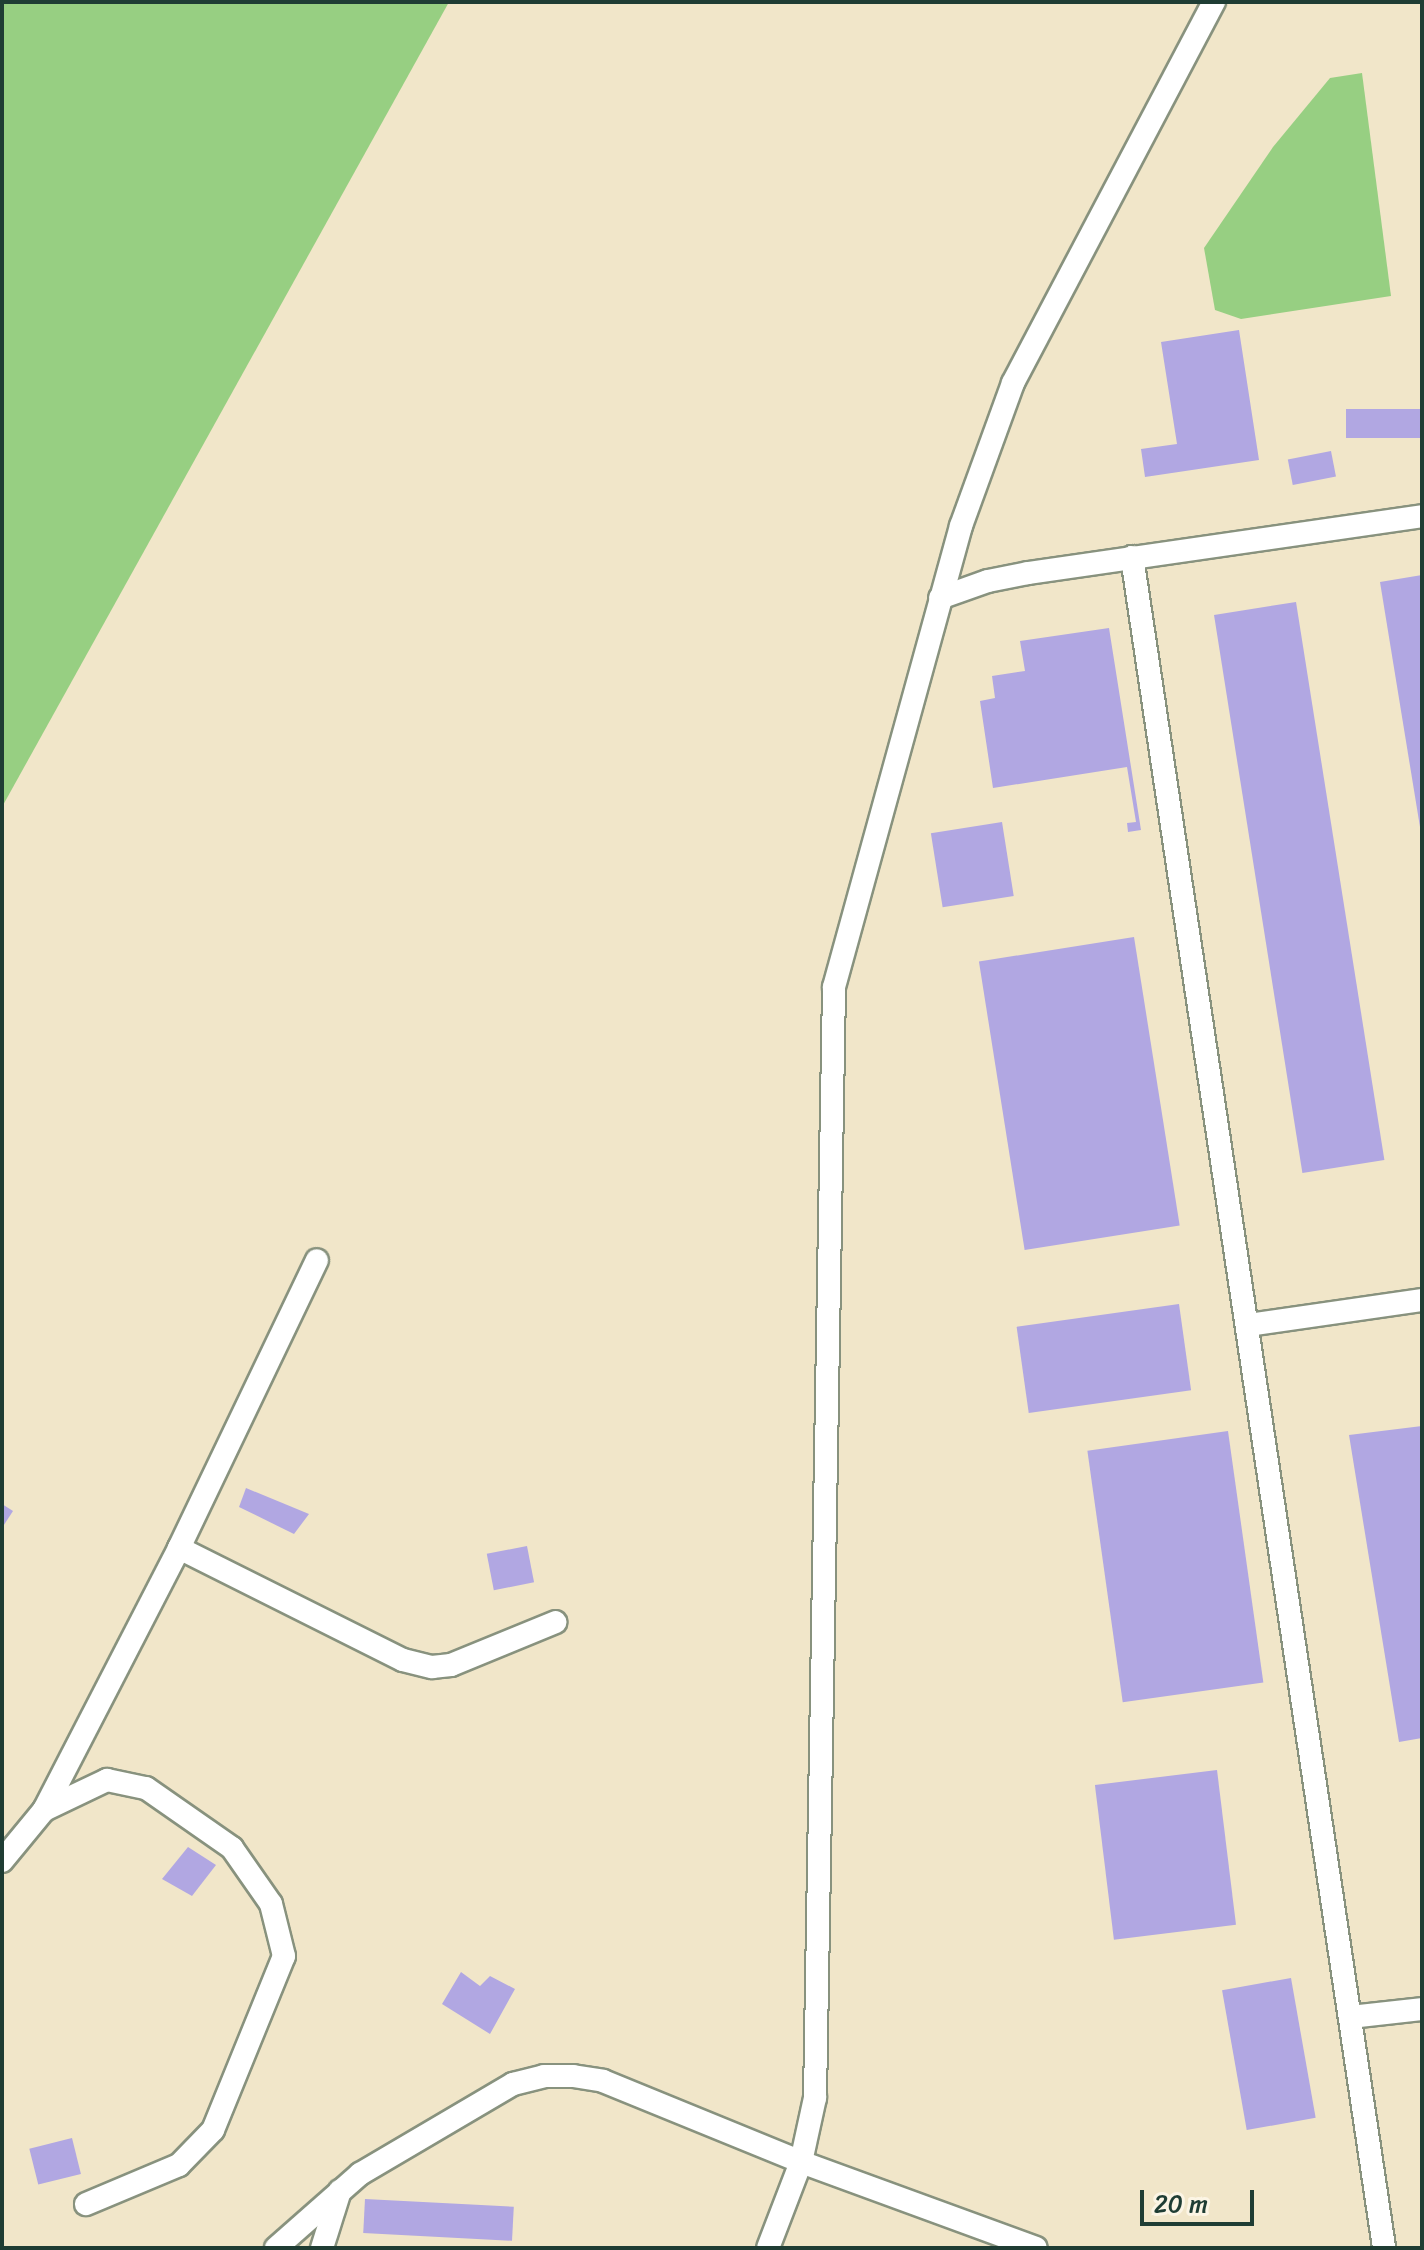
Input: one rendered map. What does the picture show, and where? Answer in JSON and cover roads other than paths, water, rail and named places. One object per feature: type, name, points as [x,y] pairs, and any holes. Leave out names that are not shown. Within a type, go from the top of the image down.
[{"type":"lane","points":[[768,2248],[801,2162],[815,2098],[834,987],[961,526],[1013,383],[1214,2]]},
{"type":"lane","points":[[940,598],[1001,578],[1422,516]]},
{"type":"lane","points":[[1132,557],[1384,2248]]},
{"type":"lane","points":[[2,1861],[44,1810],[179,1548],[317,1260]]},
{"type":"lane","points":[[1248,1325],[1422,1300]]},
{"type":"lane","points":[[179,1548],[403,1660],[432,1667],[451,1665],[556,1622]]},
{"type":"lane","points":[[44,1810],[107,1780],[146,1788],[232,1848],[271,1904],[284,1956],[213,2130],[179,2165],[86,2204]]},
{"type":"lane","points":[[1350,2017],[1422,2009]]},
{"type":"lane","points":[[276,2248],[360,2174],[513,2084],[544,2076],[573,2076],[603,2081],[801,2162],[1036,2248]]},
{"type":"lane","points":[[322,2248],[340,2190]]}]
